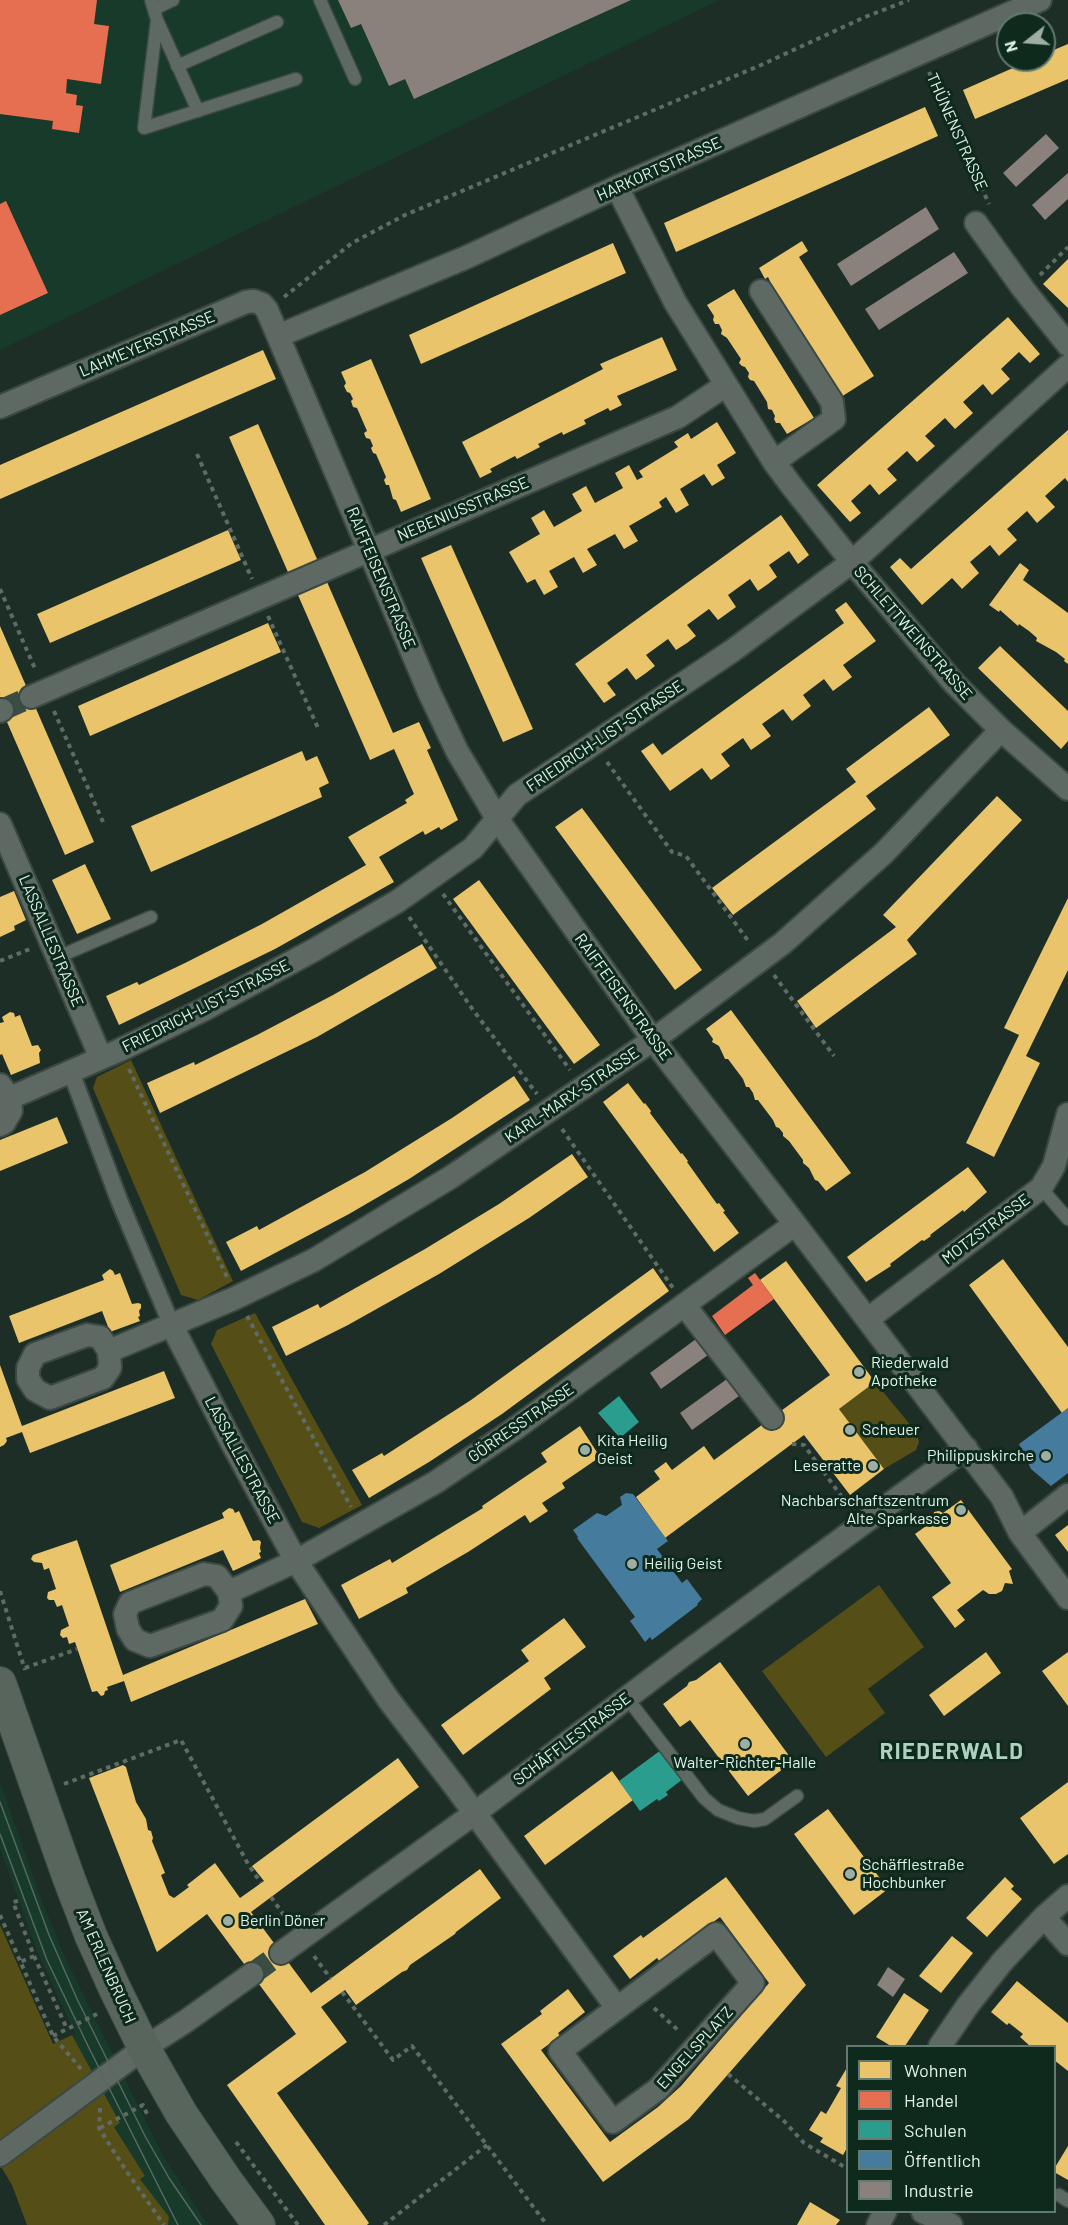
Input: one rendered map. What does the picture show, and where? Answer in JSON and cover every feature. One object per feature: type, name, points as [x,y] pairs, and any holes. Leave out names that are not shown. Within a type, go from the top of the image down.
[{"type":"main road","name":"AM ERLENBRUCH","points":[[18,1677],[91,1936],[144,2048],[204,2149],[259,2225]]},
{"type":"street","name":"HARKORTSTRASSE","points":[[278,336],[467,257],[617,187],[1040,0]]},
{"type":"street","name":"SCHLETTWEINSTRASSE","points":[[617,187],[675,302],[774,462],[852,562],[954,683],[1001,730],[1068,789]]},
{"type":"street","points":[[985,218],[1024,290],[1068,345]]},
{"type":"street","points":[[761,291],[832,402],[834,419],[774,462]]},
{"type":"street","name":"LAHMEYERSTRASSE","points":[[0,407],[246,302],[254,301],[262,304],[267,310]]},
{"type":"street","points":[[267,310],[278,336]]},
{"type":"street","name":"RAIFFEISENSTRASSE","points":[[278,336],[457,751],[498,820],[653,1040],[1002,1497],[1020,1533],[1068,1598]]},
{"type":"street","name":"FRIEDRICH-LIST-STRASSE","points":[[0,1125],[11,1111],[5,1091],[71,1072],[203,1010],[398,901],[473,848],[518,795],[732,651],[852,562],[1068,366]]},
{"type":"street","name":"NEBENIUSSTRASSE","points":[[31,697],[678,417],[726,385]]},
{"type":"street","name":"KARL-MARX-STRASSE","points":[[109,1351],[172,1326],[314,1260],[451,1177],[653,1040],[783,943],[884,853],[1001,730]]},
{"type":"street","name":"LASSALLESTRASSE","points":[[0,824],[101,1058]]},
{"type":"street","name":"LASSALLESTRASSE","points":[[71,1072],[119,1200],[172,1326],[296,1561],[388,1699],[475,1814]]},
{"type":"street","name":"MOTZSTRASSE","points":[[868,1319],[1041,1188],[1054,1166],[1068,1114]]},
{"type":"street","name":"GÖRRESSTRASSE","points":[[229,1592],[296,1561],[435,1482],[513,1430],[795,1224]]},
{"type":"street","points":[[685,1306],[772,1418]]},
{"type":"street","name":"SCHÄFFLESTRASSE","points":[[281,1953],[475,1814],[627,1698],[966,1448]]},
{"type":"street","points":[[1020,1533],[1068,1495]]},
{"type":"street","points":[[475,1814],[617,2008]]},
{"type":"street","points":[[941,2045],[1002,1962],[1044,1917],[1068,1896]]},
{"type":"street","points":[[1044,1917],[1068,1944]]},
{"type":"street","name":"ENGELSPLATZ","points":[[716,1934],[753,1983],[658,2089],[613,2122],[560,2051],[617,2008],[716,1934]]},
{"type":"street","points":[[0,2155],[144,2048],[252,1974]]},
{"type":"street","points":[[927,2213],[951,2225]]},
{"type":"lane","points":[[154,9],[173,0]]},
{"type":"lane","points":[[320,0],[355,79]]},
{"type":"lane","points":[[154,9],[198,111]]},
{"type":"lane","points":[[154,9],[144,129],[296,79]]},
{"type":"lane","points":[[177,66],[277,22]]},
{"type":"lane","points":[[54,948],[151,917]]},
{"type":"lane","points":[[1041,1188],[1068,1219]]},
{"type":"lane","points":[[627,1698],[704,1798],[718,1810],[738,1818],[754,1821],[765,1819],[797,1796]]},
{"type":"path","points":[[267,310],[352,243],[405,215],[909,0]]},
{"type":"path","name":"THÜNENSTRASSE","points":[[920,52],[985,218]]},
{"type":"path","points":[[1024,290],[1068,247]]},
{"type":"path","points":[[197,454],[318,728]]},
{"type":"path","points":[[594,744],[672,852],[686,856],[834,1056]]},
{"type":"path","points":[[455,913],[564,1062]]},
{"type":"path","points":[[0,961],[54,948]]},
{"type":"path","points":[[792,1444],[804,1445],[862,1524]]},
{"type":"path","points":[[0,1591],[18,1677],[77,1649]]},
{"type":"path","points":[[64,1784],[181,1740],[261,1883]]},
{"type":"path","points":[[61,1773],[68,1795]]},
{"type":"path","points":[[271,1897],[301,1939]]},
{"type":"path","points":[[18,1901],[13,1902],[34,1956],[67,2029]]},
{"type":"path","points":[[0,1915],[53,2036],[81,2068],[92,2088]]},
{"type":"path","points":[[20,1962],[34,1956]]},
{"type":"path","points":[[342,1992],[393,2060],[412,2046],[547,2225]]},
{"type":"path","points":[[654,2008],[682,2035]]},
{"type":"path","points":[[53,2036],[98,2014]]},
{"type":"path","points":[[728,2074],[784,2121],[804,2143],[846,2168]]},
{"type":"path","points":[[143,2105],[99,2128],[124,2169],[165,2225]]},
{"type":"path","points":[[234,2140],[298,2225]]},
{"type":"path","points":[[384,2225],[487,2145]]},
{"type":"shaded area","points":[[0,0],[719,0],[0,350]]},
{"type":"shaded area","points":[[131,1060],[233,1281],[198,1300],[181,1295],[93,1088],[97,1077]]},
{"type":"shaded area","points":[[255,1313],[362,1505],[319,1528],[302,1522],[211,1344],[217,1330]]},
{"type":"shaded area","points":[[875,1382],[917,1433],[919,1442],[916,1450],[884,1469],[839,1409]]},
{"type":"shaded area","points":[[879,1585],[924,1647],[868,1689],[885,1713],[826,1757],[762,1671]]},
{"type":"shaded area","points":[[0,1782],[43,1904],[68,1964],[162,2154],[208,2225],[168,2225],[168,2217],[140,2179],[145,2175],[113,2126],[120,2124],[72,2035],[75,2033],[37,1951],[0,1849]]},
{"type":"shaded area","points":[[0,1925],[53,2044],[72,2035],[120,2123],[114,2127],[145,2176],[140,2179],[169,2217],[168,2225],[27,2225],[12,2185],[0,2165]]},
{"type":"building: Wohnen","points":[[1068,44],[1068,79],[975,119],[963,90],[1004,72],[1056,72],[1056,49]]},
{"type":"building: Wohnen","points":[[925,107],[938,136],[676,252],[664,223]]},
{"type":"building: Wohnen","points":[[802,241],[808,251],[799,257],[874,376],[841,397],[817,356],[814,358],[809,349],[811,347],[798,326],[796,328],[790,319],[793,318],[780,297],[778,298],[768,277],[765,279],[759,268]]},
{"type":"building: Wohnen","points":[[613,243],[626,273],[421,364],[409,335]]},
{"type":"building: Wohnen","points":[[1068,259],[1068,308],[1043,284]]},
{"type":"building: Wohnen","points":[[734,289],[814,418],[787,434],[780,423],[776,423],[772,410],[768,409],[767,402],[754,381],[748,377],[749,373],[739,363],[741,359],[727,338],[721,334],[722,330],[719,324],[715,324],[714,316],[707,305]]},
{"type":"building: Wohnen","points":[[1008,317],[1040,354],[1030,363],[1019,352],[1001,369],[1010,379],[992,395],[983,384],[963,402],[973,413],[955,429],[945,418],[925,436],[935,446],[917,462],[907,451],[887,469],[897,480],[879,495],[870,484],[851,501],[861,513],[850,522],[817,485]]},
{"type":"building: Wohnen","points":[[662,337],[677,370],[617,396],[622,405],[610,411],[608,408],[584,420],[586,424],[563,435],[562,432],[538,444],[540,447],[517,459],[515,456],[490,469],[492,472],[480,478],[462,442],[603,369],[600,364]]},
{"type":"building: Wohnen","points":[[263,350],[276,379],[0,499],[0,465]]},
{"type":"building: Wohnen","points":[[371,359],[431,499],[401,512],[396,500],[393,499],[389,485],[386,485],[384,480],[386,477],[376,454],[373,453],[370,439],[366,438],[364,433],[367,431],[357,408],[353,407],[351,401],[353,399],[344,386],[346,383],[341,372]]},
{"type":"building: Wohnen","points":[[717,422],[736,453],[717,465],[725,478],[712,486],[704,474],[680,489],[689,505],[676,513],[666,497],[659,502],[662,507],[629,526],[638,541],[624,549],[615,534],[587,549],[597,565],[583,573],[574,557],[549,571],[558,587],[544,595],[535,579],[527,583],[509,552],[540,534],[531,518],[544,510],[554,527],[582,511],[572,494],[586,486],[595,503],[623,488],[615,473],[629,465],[637,480],[643,477],[639,471],[678,447],[674,442],[688,433],[691,439]]},
{"type":"building: Wohnen","points":[[258,424],[393,733],[419,722],[431,748],[427,750],[458,820],[441,830],[439,827],[425,835],[423,831],[379,857],[394,882],[275,949],[119,1025],[106,996],[137,982],[139,985],[185,963],[262,924],[366,865],[348,837],[407,803],[405,800],[414,794],[394,749],[370,760],[229,437]]},
{"type":"building: Wohnen","points":[[1068,430],[1068,482],[1065,478],[1045,496],[1055,507],[1037,523],[1027,511],[1007,529],[1017,540],[999,556],[990,545],[970,562],[979,573],[962,589],[952,578],[922,605],[890,567],[900,558],[911,569]]},
{"type":"building: Wohnen","points":[[781,515],[809,555],[798,564],[789,551],[769,565],[777,577],[758,591],[750,579],[728,595],[736,607],[718,620],[709,609],[687,625],[696,636],[676,650],[668,639],[646,655],[655,666],[636,680],[627,668],[607,683],[616,695],[604,703],[575,664]]},
{"type":"building: Wohnen","points":[[228,530],[241,560],[50,643],[37,614]]},
{"type":"building: Wohnen","points":[[451,545],[533,729],[503,742],[421,558]]},
{"type":"building: Wohnen","points":[[1020,563],[1029,570],[1023,580],[1068,613],[1068,664],[1056,652],[1036,641],[1037,638],[1029,631],[1019,624],[1018,626],[1000,610],[999,612],[989,605]]},
{"type":"building: Wohnen","points":[[846,602],[876,641],[843,665],[852,677],[833,691],[824,679],[803,695],[811,706],[792,721],[783,709],[762,724],[771,736],[751,750],[743,738],[721,754],[730,766],[711,780],[702,768],[670,791],[641,751],[653,743],[662,755],[844,623],[835,610]]},
{"type":"building: Wohnen","points":[[268,623],[281,652],[90,736],[78,706]]},
{"type":"building: Wohnen","points":[[0,626],[94,842],[65,855],[0,706]]},
{"type":"building: Wohnen","points":[[1000,646],[1068,711],[1068,741],[1061,749],[978,668]]},
{"type":"building: Wohnen","points":[[929,707],[950,735],[866,796],[876,809],[733,915],[712,888],[856,782],[846,769]]},
{"type":"building: Wohnen","points":[[302,751],[306,761],[317,756],[329,783],[319,788],[322,797],[151,872],[131,826]]},
{"type":"building: Wohnen","points":[[997,796],[1022,820],[907,940],[917,954],[816,1028],[797,1001],[896,927],[883,915]]},
{"type":"building: Wohnen","points":[[582,808],[702,970],[675,990],[555,827]]},
{"type":"building: Wohnen","points":[[85,864],[111,919],[77,934],[52,880]]},
{"type":"building: Wohnen","points":[[479,880],[600,1045],[574,1064],[453,899]]},
{"type":"building: Wohnen","points":[[14,891],[26,920],[14,926],[15,930],[0,937],[0,897]]},
{"type":"building: Wohnen","points":[[1068,898],[1068,970],[1026,1056],[1040,1063],[994,1157],[966,1143],[1019,1035],[1004,1028]]},
{"type":"building: Wohnen","points":[[422,944],[437,968],[317,1037],[160,1113],[147,1083],[194,1062],[195,1065],[257,1035]]},
{"type":"building: Wohnen","points":[[731,1010],[851,1173],[826,1191],[815,1180],[809,1168],[758,1100],[755,1100],[749,1087],[746,1087],[743,1079],[728,1059],[725,1059],[719,1046],[712,1042],[713,1039],[706,1029]]},
{"type":"building: Wohnen","points":[[10,1012],[14,1013],[15,1017],[20,1015],[32,1046],[38,1045],[41,1050],[40,1063],[11,1075],[2,1054],[0,1055],[0,1023],[4,1022],[2,1017]]},
{"type":"building: Wohnen","points":[[514,1076],[530,1100],[409,1179],[349,1214],[241,1271],[226,1242],[257,1226],[259,1230],[365,1172]]},
{"type":"building: Wohnen","points":[[628,1083],[688,1161],[717,1204],[719,1203],[725,1211],[723,1212],[739,1233],[714,1252],[603,1102]]},
{"type":"building: Wohnen","points":[[57,1117],[68,1143],[0,1171],[0,1140]]},
{"type":"building: Wohnen","points":[[572,1154],[588,1177],[529,1218],[439,1274],[348,1325],[286,1356],[272,1327],[318,1304],[320,1308],[425,1249],[499,1204]]},
{"type":"building: Wohnen","points":[[968,1167],[987,1192],[964,1212],[963,1210],[931,1236],[890,1264],[891,1266],[866,1282],[847,1257]]},
{"type":"building: Wohnen","points":[[1003,1259],[1068,1347],[1068,1408],[1062,1413],[969,1285]]},
{"type":"building: Wohnen","points":[[786,1261],[875,1382],[839,1409],[884,1469],[850,1495],[804,1435],[665,1538],[636,1497],[660,1479],[654,1471],[666,1462],[672,1470],[704,1446],[714,1460],[830,1375],[760,1280]]},
{"type":"building: Wohnen","points":[[653,1268],[669,1291],[502,1414],[369,1498],[352,1470],[382,1453],[384,1456],[471,1400]]},
{"type":"building: Wohnen","points":[[110,1269],[115,1275],[120,1273],[132,1304],[141,1304],[138,1317],[140,1321],[110,1332],[102,1311],[19,1343],[9,1316],[104,1280],[102,1275]]},
{"type":"building: Wohnen","points":[[0,1365],[22,1426],[164,1371],[175,1398],[30,1453],[22,1432],[6,1438],[7,1441],[0,1447]]},
{"type":"building: Wohnen","points":[[580,1426],[600,1457],[562,1483],[565,1488],[542,1503],[548,1511],[530,1523],[525,1515],[406,1588],[408,1593],[359,1619],[341,1585],[390,1559],[392,1563],[483,1508],[482,1506],[547,1462],[541,1453]]},
{"type":"building: Wohnen","points":[[961,1500],[1012,1569],[1009,1571],[1013,1584],[1005,1583],[1002,1591],[996,1594],[989,1594],[983,1590],[957,1610],[965,1620],[955,1628],[932,1597],[951,1583],[915,1534],[933,1521],[934,1512],[943,1513]]},
{"type":"building: Wohnen","points":[[229,1508],[235,1513],[239,1511],[253,1541],[261,1542],[259,1553],[261,1558],[233,1571],[223,1550],[120,1592],[110,1565],[224,1518],[222,1513]]},
{"type":"building: Wohnen","points":[[1068,1525],[1068,1552],[1055,1535]]},
{"type":"building: Wohnen","points":[[77,1540],[123,1675],[305,1599],[318,1624],[131,1702],[124,1681],[107,1687],[108,1690],[101,1696],[97,1691],[92,1692],[75,1642],[69,1644],[67,1637],[63,1638],[60,1635],[61,1630],[69,1626],[62,1605],[57,1607],[54,1600],[47,1598],[48,1592],[56,1589],[49,1568],[44,1570],[42,1563],[31,1559],[33,1555]]},
{"type":"building: Wohnen","points":[[564,1618],[586,1647],[544,1678],[551,1689],[463,1755],[441,1725],[529,1661],[521,1650]]},
{"type":"building: Wohnen","points":[[986,1652],[1001,1673],[944,1716],[929,1695]]},
{"type":"building: Wohnen","points":[[1068,1652],[1068,1706],[1042,1671]]},
{"type":"building: Wohnen","name":"Walter-Richter-Halle","points":[[720,1662],[793,1761],[748,1796],[690,1720],[680,1727],[663,1704],[689,1682],[696,1680]]},
{"type":"building: Wohnen","points":[[398,1758],[419,1787],[251,1912],[311,1993],[480,1869],[501,1898],[410,1965],[407,1970],[356,2005],[345,1990],[321,2007],[347,2042],[277,2093],[369,2223],[367,2225],[325,2225],[227,2085],[296,2034],[207,1914],[157,1952],[89,1778],[123,1765],[126,1767],[136,1802],[146,1819],[148,1830],[151,1831],[152,1841],[165,1873],[161,1875],[169,1895],[174,1898],[215,1863],[240,1898],[264,1881],[252,1866]]},
{"type":"building: Wohnen","points":[[612,1771],[633,1800],[545,1865],[524,1836]]},
{"type":"building: Wohnen","points":[[1068,1782],[1068,1854],[1054,1864],[1020,1818]]},
{"type":"building: Wohnen","name":"Schäfflestraße Hochbunker","points":[[828,1809],[888,1889],[854,1915],[794,1834]]},
{"type":"building: Wohnen","points":[[726,1877],[806,1985],[689,2119],[603,2182],[501,2044],[542,2014],[540,2011],[568,1989],[585,2012],[558,2033],[560,2036],[541,2050],[610,2142],[658,2107],[681,2086],[769,1983],[720,1917],[660,1962],[657,1958],[630,1979],[613,1956],[641,1935],[643,1938]]},
{"type":"building: Wohnen","points":[[1005,1877],[1014,1886],[1011,1889],[1022,1899],[987,1937],[966,1918]]},
{"type":"building: Wohnen","points":[[952,1936],[973,1953],[941,1993],[919,1976]]},
{"type":"building: Wohnen","points":[[1017,1981],[1068,2023],[1068,2071],[1056,2062],[1056,2045],[1029,2045],[1020,2037],[1023,2034],[991,2012]]},
{"type":"building: Wohnen","points":[[904,1993],[929,2010],[906,2045],[889,2045],[876,2037]]},
{"type":"building: Wohnen","points":[[846,2069],[846,2150],[843,2155],[820,2142],[823,2138],[809,2130],[821,2111],[826,2114],[841,2088],[836,2086]]},
{"type":"building: Wohnen","points":[[1068,2146],[1068,2180],[1056,2173],[1056,2166]]},
{"type":"building: Wohnen","points":[[810,2202],[840,2220],[836,2225],[797,2225]]},
{"type":"building: Handel","points":[[0,0],[97,0],[94,24],[109,26],[101,84],[67,79],[66,93],[77,95],[76,105],[83,106],[79,133],[52,129],[53,121],[0,114]]},
{"type":"building: Handel","points":[[6,201],[48,293],[0,315],[0,204]]},
{"type":"building: Handel","points":[[755,1273],[774,1299],[725,1335],[712,1316],[753,1285],[748,1278]]},
{"type":"building: Schulen","points":[[619,1396],[639,1422],[620,1438],[598,1413]]},
{"type":"building: Schulen","points":[[661,1750],[683,1779],[666,1792],[668,1795],[659,1801],[657,1799],[640,1811],[619,1781]]},
{"type":"building: Öffentlich","name":"Philippuskirche","points":[[1068,1408],[1068,1473],[1051,1486],[1031,1469],[1019,1444]]},
{"type":"building: Öffentlich","name":"Heilig Geist","points":[[626,1493],[633,1494],[668,1541],[657,1549],[682,1583],[687,1579],[702,1599],[698,1605],[652,1640],[650,1637],[645,1642],[630,1621],[635,1617],[573,1530],[597,1513],[606,1516],[622,1505],[620,1497]]},
{"type":"building: Industrie","points":[[338,0],[631,0],[414,99],[405,79],[389,86],[361,24],[351,28]]},
{"type":"building: Industrie","points":[[1046,134],[1059,148],[1016,187],[1003,173]]},
{"type":"building: Industrie","points":[[1068,173],[1068,199],[1045,220],[1032,205]]},
{"type":"building: Industrie","points":[[926,207],[939,229],[851,286],[837,264]]},
{"type":"building: Industrie","points":[[954,252],[968,273],[879,330],[865,309]]},
{"type":"building: Industrie","points":[[696,1339],[708,1355],[661,1389],[650,1373]]},
{"type":"building: Industrie","points":[[727,1379],[739,1396],[692,1430],[680,1413]]},
{"type":"building: Industrie","points":[[888,1967],[905,1979],[893,1997],[877,1985]]},
{"type":"tunnel","points":[[2,710],[31,697]]},
{"type":"tunnel","points":[[252,1974],[281,1953]]},
{"type":"tram line","points":[[0,1802],[49,1935],[77,1999],[145,2136],[169,2178],[201,2225]]},
{"type":"tram line","points":[[0,1834],[47,1960],[178,2225]]},
{"type":"place","name":"Riederwald Apotheke","points":[[859,1372]]},
{"type":"place","name":"Scheuer","points":[[850,1430]]},
{"type":"place","name":"Kita Heilig Geist","points":[[585,1450]]},
{"type":"place","name":"Philippuskirche","points":[[1046,1456]]},
{"type":"place","name":"Leseratte","points":[[873,1466]]},
{"type":"place","name":"Nachbarschaftszentrum Alte Sparkasse","points":[[961,1510]]},
{"type":"place","name":"Heilig Geist","points":[[632,1564]]},
{"type":"place","name":"Walter-Richter-Halle","points":[[745,1744]]},
{"type":"place","name":"Schäfflestraße Hochbunker","points":[[850,1874]]},
{"type":"place","name":"Berlin Döner","points":[[228,1921]]},
{"type":"district","name":"RIEDERWALD","points":[[952,1752]]}]
